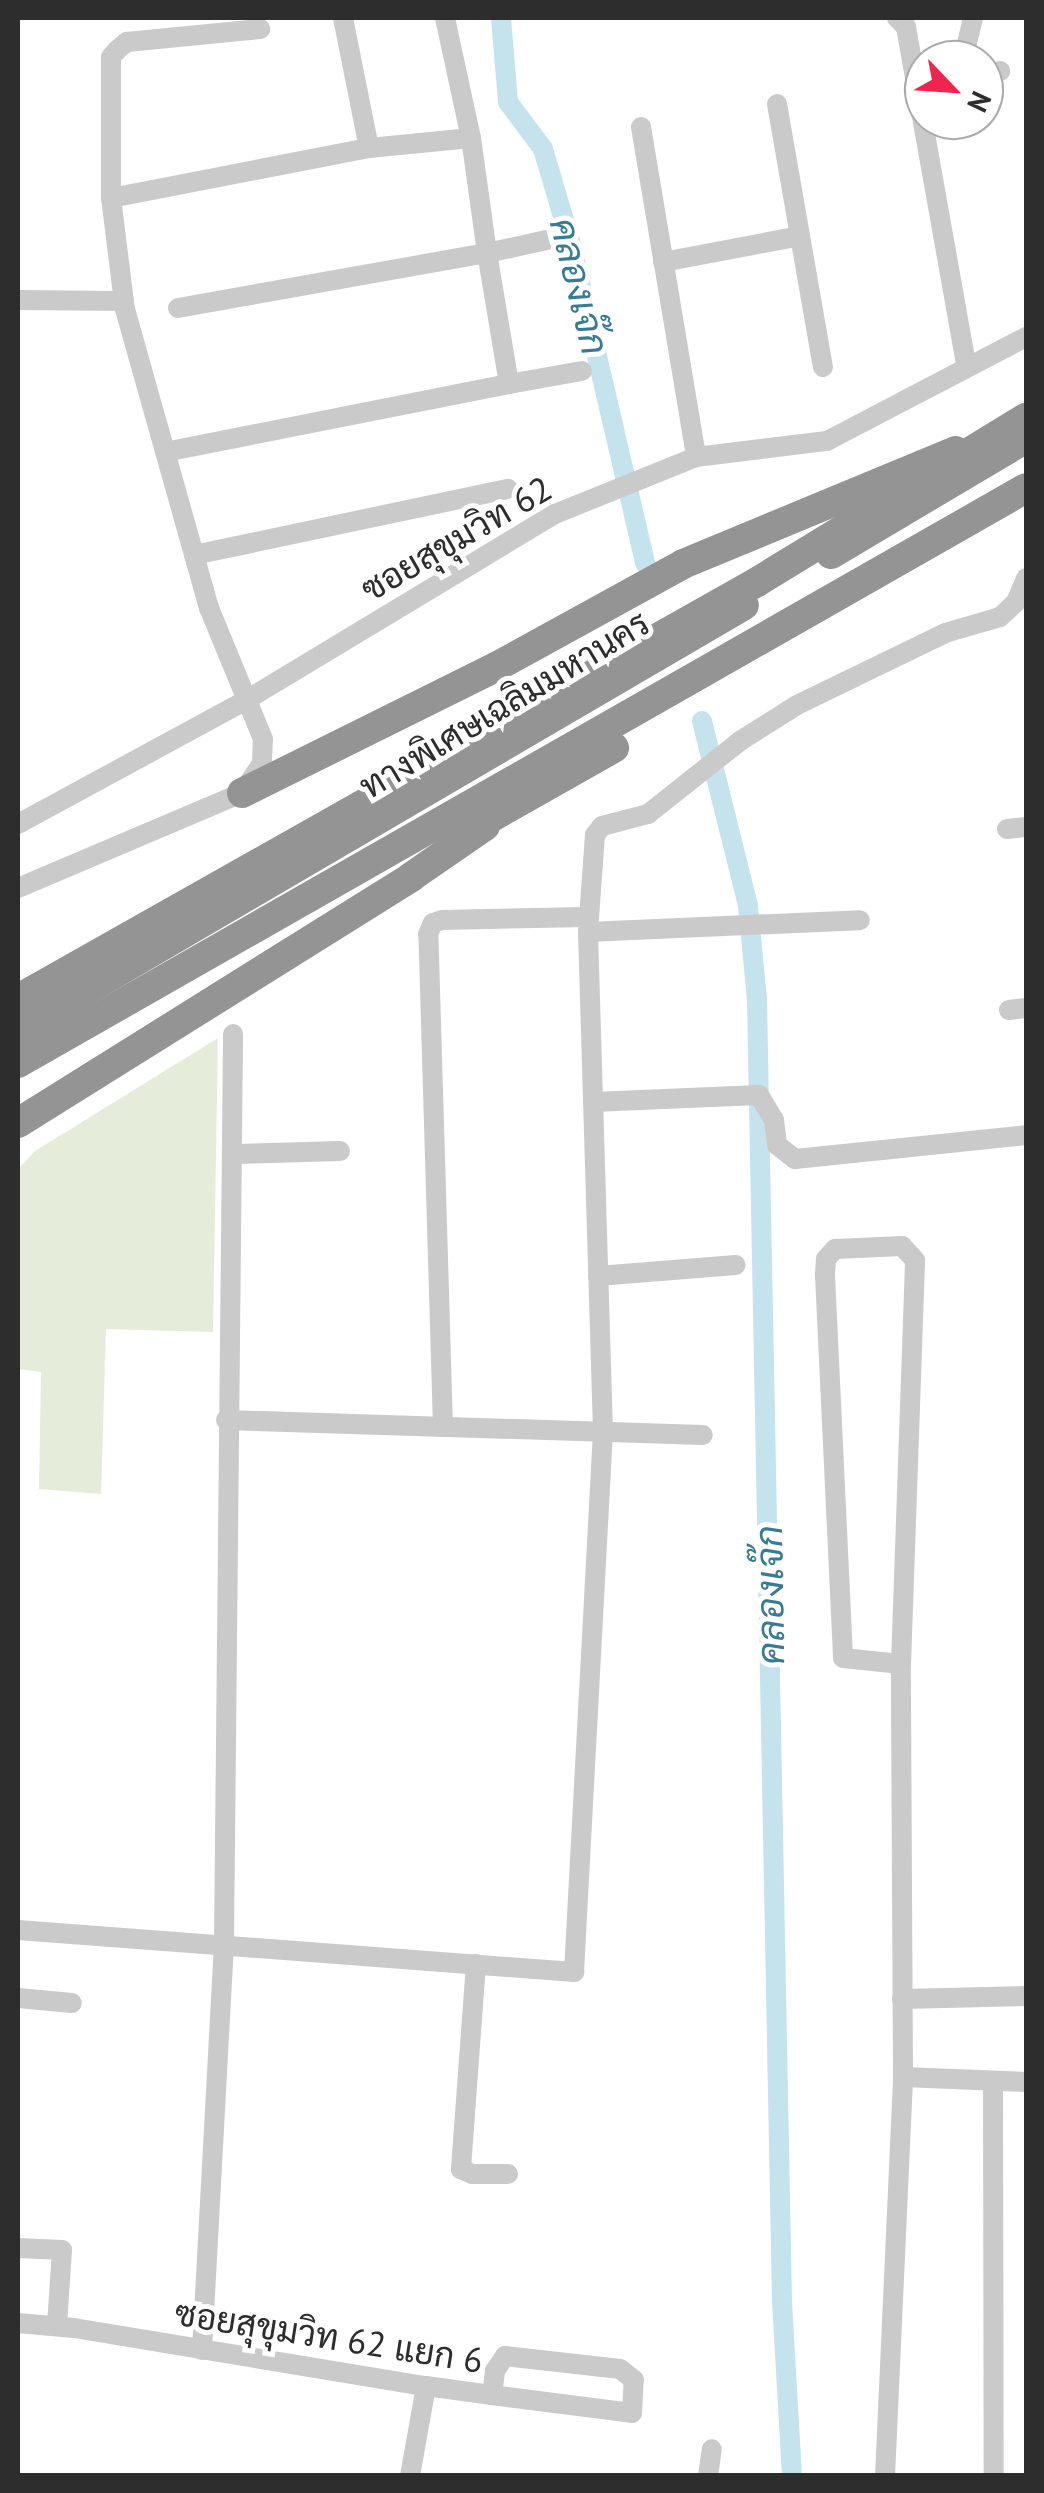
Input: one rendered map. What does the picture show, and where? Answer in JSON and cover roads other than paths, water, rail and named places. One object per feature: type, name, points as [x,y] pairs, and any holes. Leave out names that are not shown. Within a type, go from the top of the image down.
[{"type":"highway","points":[[242,793],[496,667],[682,564],[1026,420]]},
{"type":"highway","points":[[18,999],[690,620],[1026,420]]},
{"type":"highway","name":"ทางพิเศษเฉลิมมหานคร","points":[[18,1030],[371,828],[1026,438]]},
{"type":"highway","points":[[18,1063],[1026,488]]},
{"type":"highway","points":[[18,1080],[516,804],[1026,506]]},
{"type":"highway","points":[[18,1123],[411,877],[516,804]]},
{"type":"street","points":[[343,18],[369,148]]},
{"type":"street","points":[[445,18],[471,138],[509,384]]},
{"type":"street","points":[[18,888],[242,793],[262,763],[264,738],[209,608],[164,452],[124,301],[111,198],[111,57],[117,50],[126,42],[260,29]]},
{"type":"street","points":[[777,104],[822,367]]},
{"type":"street","points":[[641,127],[696,457]]},
{"type":"street","points":[[111,198],[369,148],[471,138]]},
{"type":"street","points":[[929,140],[968,368]]},
{"type":"street","points":[[663,262],[800,236]]},
{"type":"street","points":[[178,308],[556,238]]},
{"type":"street","points":[[18,300],[124,301]]},
{"type":"street","name":"ซอยสุขุมวิท 62","points":[[18,824],[248,699],[555,514],[696,457],[827,441],[1026,337]]},
{"type":"street","points":[[164,452],[582,370]]},
{"type":"street","points":[[194,555],[508,489]]},
{"type":"street","points":[[18,1930],[574,1972],[603,1432],[588,924],[590,853],[602,826],[648,814],[740,742],[797,704],[945,632],[1000,617],[1016,602],[1020,584],[1026,578]]},
{"type":"street","points":[[444,1426],[428,934],[433,923],[442,920],[722,928],[860,920]]},
{"type":"street","points":[[202,2350],[224,1943],[226,1420],[234,1154],[233,1034]]},
{"type":"street","points":[[593,1102],[759,1096],[774,1120],[777,1146],[795,1159],[1026,1135]]},
{"type":"street","points":[[234,1154],[340,1152]]},
{"type":"street","points":[[885,2476],[902,2077],[900,1664],[914,1260],[902,1246],[835,1249],[826,1259],[825,1275],[843,1658],[900,1664]]},
{"type":"street","points":[[598,1276],[736,1265]]},
{"type":"street","points":[[226,1420],[703,1435]]},
{"type":"street","points":[[476,1964],[462,2169],[472,2174],[508,2174]]},
{"type":"street","points":[[902,1999],[1026,1996]]},
{"type":"street","points":[[18,1998],[72,2003]]},
{"type":"street","points":[[902,2077],[1026,2082]]},
{"type":"street","points":[[993,2082],[994,2476]]},
{"type":"street","points":[[18,2248],[62,2250],[58,2326]]},
{"type":"street","name":"ซอยสุขุมวิท 62 แยก 6","points":[[18,2323],[58,2326],[426,2386],[632,2413],[634,2380],[620,2369],[505,2356],[494,2371],[492,2394]]},
{"type":"street","points":[[410,2476],[426,2386]]},
{"type":"street","points":[[708,2476],[712,2449]]},
{"type":"waterway","name":"คลองเจ๊ก","points":[[501,18],[508,102],[543,149],[570,240],[645,563]]},
{"type":"waterway","name":"คลองเจ๊ก","points":[[702,721],[748,906],[757,1000],[782,2302],[792,2476]]}]
